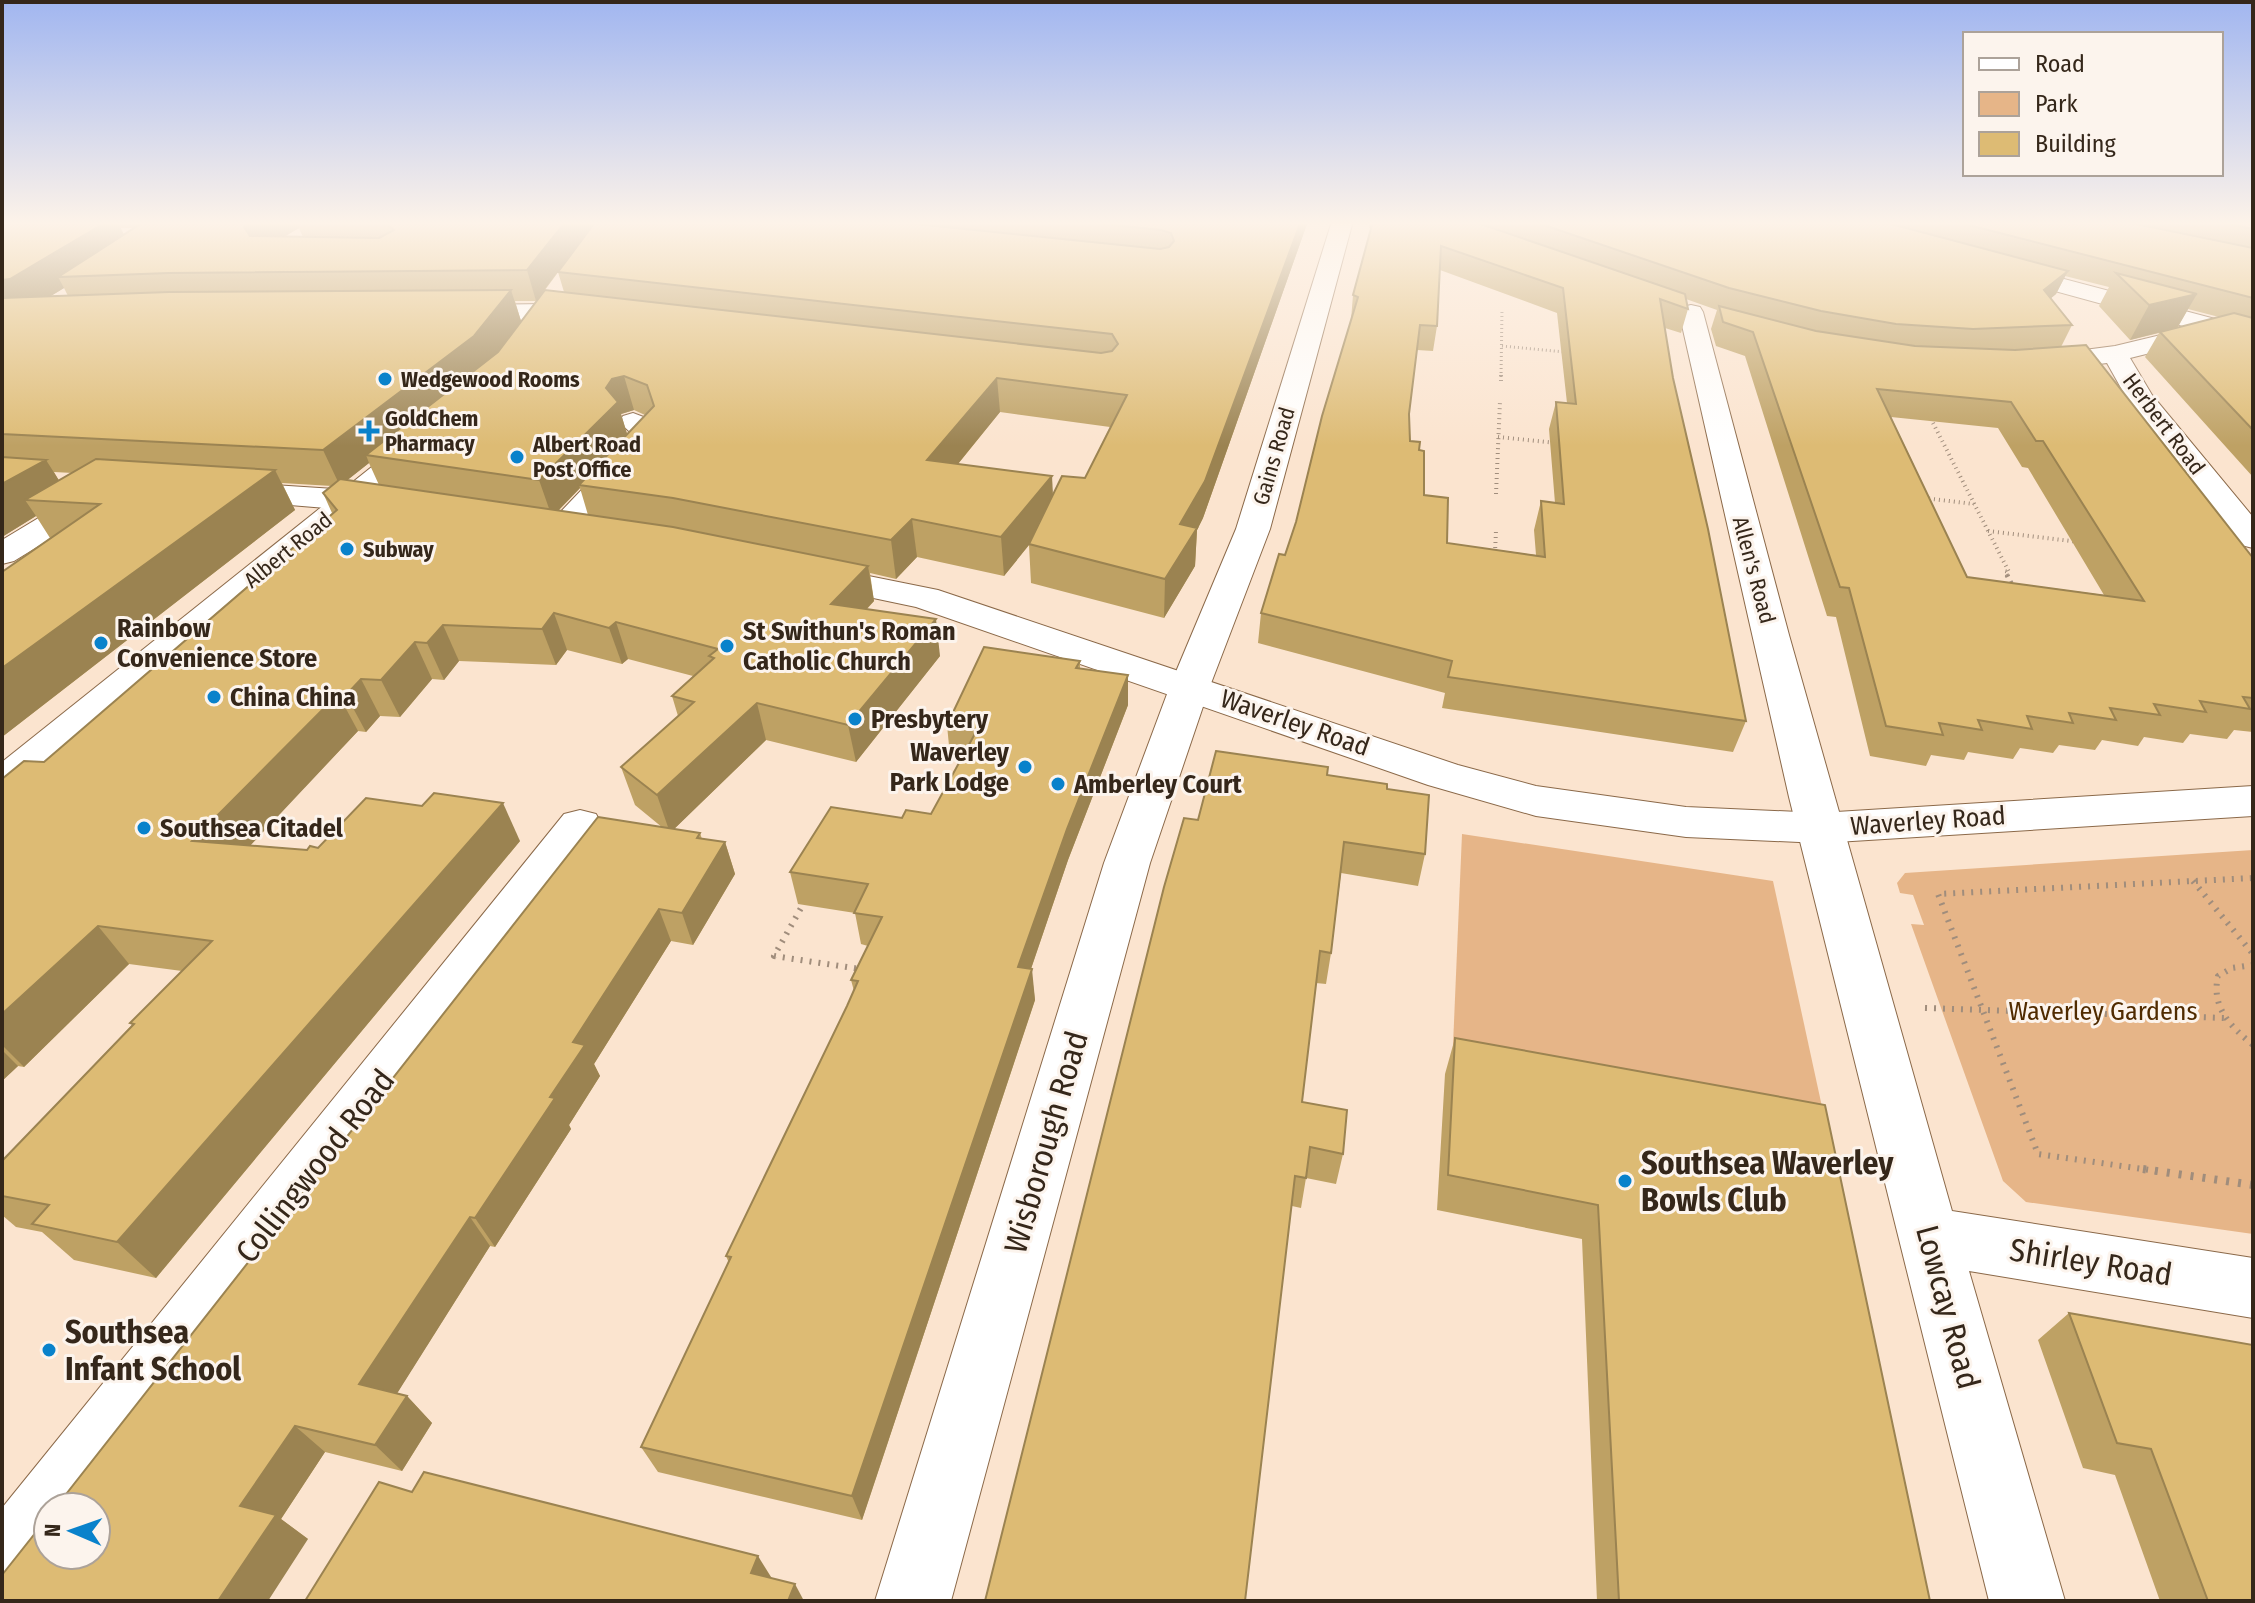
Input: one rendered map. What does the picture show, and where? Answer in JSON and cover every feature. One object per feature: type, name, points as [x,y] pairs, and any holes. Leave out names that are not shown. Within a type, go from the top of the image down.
[{"type":"street","points":[[531,333],[559,296]]},
{"type":"street","name":"Gains Road","points":[[1190,686],[1253,529],[1321,296]]},
{"type":"street","points":[[2099,296],[2253,337]]},
{"type":"street","points":[[437,312],[548,311],[611,318]]},
{"type":"street","name":"Allen's Road","points":[[1692,312],[1726,461],[1820,828]]},
{"type":"street","name":"Herbert Road","points":[[2219,328],[2115,354],[2140,398],[2253,538]]},
{"type":"street","points":[[2007,365],[2115,354]]},
{"type":"street","points":[[607,537],[548,528],[646,439],[644,427],[633,422]]},
{"type":"street","name":"Albert Road","points":[[2,784],[442,424]]},
{"type":"street","points":[[2,554],[122,487],[58,483]]},
{"type":"street","points":[[204,491],[350,500],[406,507]]},
{"type":"street","name":"Waverley Road","points":[[774,568],[925,598],[1190,686],[1443,775],[1536,801],[1686,822],[1820,828],[2253,801]]},
{"type":"street","name":"Wisborough Road","points":[[913,1601],[1127,863],[1190,686]]},
{"type":"street","name":"Collingwood Road","points":[[61,1491],[580,825]]},
{"type":"street","name":"Lowcay Road","points":[[1820,828],[2027,1601]]},
{"type":"street","name":"Shirley Road","points":[[1929,1236],[2253,1288]]},
{"type":"street","name":"Collingwood Road","points":[[2,1567],[32,1529]]},
{"type":"path","points":[[1501,381],[1502,309]]},
{"type":"path","points":[[1502,346],[1564,352]]},
{"type":"path","points":[[1496,494],[1500,401]]},
{"type":"path","points":[[1933,423],[2009,572],[2005,571],[2016,593]]},
{"type":"path","points":[[1498,437],[1559,443]]},
{"type":"path","points":[[1913,497],[1974,504]]},
{"type":"path","points":[[1495,559],[1496,530]]},
{"type":"path","points":[[1988,531],[2082,542]]},
{"type":"path","points":[[2253,878],[1938,894],[2038,1154],[2253,1185]]},
{"type":"path","points":[[2193,881],[2253,954]]},
{"type":"path","points":[[808,894],[774,956],[866,970]]},
{"type":"path","points":[[2253,965],[2232,968],[2218,976],[2213,990],[2225,1018],[2253,1045]]},
{"type":"path","points":[[1868,1006],[2225,1018]]},
{"type":"green space","points":[[1462,834],[1773,881],[1829,1139],[1452,1069]]},
{"type":"green space","name":"Waverley Gardens","points":[[2253,850],[2253,1234],[2026,1202],[2003,1181],[1911,924],[1924,925],[1913,895],[1900,893],[1897,883],[1905,873]]},
{"type":"building","points":[[506,296],[474,336],[323,450],[2,434],[2,298]]},
{"type":"building","points":[[541,296],[596,296],[1101,353],[1112,351],[1118,344],[1112,334],[771,296],[1273,296],[1205,481],[1180,524],[1197,528],[1165,579],[1029,544],[1062,476],[1085,478],[1127,395],[997,378],[927,460],[1052,476],[1001,537],[912,519],[891,540],[673,498],[579,485],[654,406],[647,385],[624,376],[612,379],[606,388],[618,402],[539,480],[366,455],[498,352]]},
{"type":"building","points":[[1355,296],[1439,296],[1437,326],[1420,325],[1409,414],[1410,441],[1420,442],[1419,450],[1424,451],[1424,495],[1448,498],[1447,543],[1545,557],[1541,501],[1564,504],[1556,402],[1576,404],[1564,296],[1685,296],[1688,309],[1660,299],[1673,378],[1708,529],[1746,721],[1448,677],[1452,661],[1261,613],[1279,554],[1285,555],[1296,522],[1322,416],[1358,297]]},
{"type":"building","points":[[1760,296],[2049,296],[2072,325],[1973,329],[1896,324],[1821,311]]},
{"type":"building","points":[[2140,296],[2189,296],[2149,305]]},
{"type":"building","points":[[1719,306],[1816,331],[1915,346],[2015,350],[2086,345],[2253,558],[2253,698],[2243,697],[2250,709],[2200,701],[2206,712],[2154,704],[2160,715],[2110,708],[2116,720],[2069,713],[2073,723],[2027,716],[2032,729],[1978,720],[1982,730],[1939,723],[1943,735],[1886,726],[1849,588],[1840,587],[1753,332],[1723,322]],"holes":[[[1877,389],[2011,402],[2036,441],[2043,441],[2144,601],[1967,577]]]},
{"type":"building","points":[[2234,313],[2253,318],[2253,430],[2160,332]]},
{"type":"building","points":[[2,457],[46,460],[2,484]]},
{"type":"building","points":[[96,459],[275,470],[2,668],[2,572],[100,504],[25,500]]},
{"type":"building","points":[[340,479],[673,527],[868,566],[831,604],[936,619],[848,725],[757,703],[657,795],[621,767],[694,702],[672,696],[714,658],[709,656],[718,649],[616,622],[609,628],[554,613],[542,629],[443,625],[427,643],[415,642],[381,680],[361,679],[346,695],[338,694],[192,841],[307,850],[310,846],[318,848],[366,798],[422,806],[434,793],[503,803],[117,1242],[32,1224],[49,1205],[2,1196],[2,1161],[134,1024],[130,1023],[212,941],[98,926],[2,1014],[2,779],[24,761],[44,762],[337,510],[323,493]]},
{"type":"building","points":[[984,647],[1080,661],[1076,668],[1128,675],[1067,829],[1018,967],[1032,969],[852,1496],[641,1447],[731,1257],[726,1256],[847,1006],[858,981],[851,980],[882,917],[854,913],[868,884],[790,872],[831,807],[902,818],[906,810],[931,814],[977,730],[947,725]]},
{"type":"building","points":[[1216,751],[1328,767],[1327,775],[1387,784],[1387,789],[1429,795],[1425,854],[1344,842],[1331,953],[1320,951],[1302,1102],[1347,1110],[1343,1154],[1310,1147],[1306,1178],[1295,1176],[1245,1601],[985,1601],[1164,887],[1184,818],[1198,820]]},
{"type":"building","points":[[598,817],[700,833],[697,838],[725,842],[682,913],[659,909],[573,1042],[585,1045],[550,1097],[555,1098],[475,1218],[470,1217],[359,1384],[407,1396],[375,1445],[295,1426],[240,1506],[276,1515],[218,1601],[2,1601],[2,1575],[32,1537],[32,1571],[112,1571],[112,1491],[69,1491]]},
{"type":"building","points":[[1455,1038],[1825,1105],[1930,1601],[1619,1601],[1598,1205],[1448,1175]]},
{"type":"building","points":[[2069,1313],[2253,1345],[2253,1601],[2208,1601],[2151,1449],[2117,1443]]},
{"type":"building","points":[[424,1472],[758,1556],[751,1573],[795,1584],[788,1601],[305,1601],[379,1482],[412,1492]]},
{"type":"place","name":"Wedgewood Rooms","points":[[385,379]]},
{"type":"place","name":"GoldChem Pharmacy","points":[[369,431]]},
{"type":"place","name":"Albert Road Post Office","points":[[517,457]]},
{"type":"place","name":"Subway","points":[[347,549]]},
{"type":"place","name":"Rainbow Convenience Store","points":[[101,643]]},
{"type":"place","name":"St Swithun's Roman Catholic Church","points":[[727,646]]},
{"type":"place","name":"China China","points":[[214,697]]},
{"type":"place","name":"Presbytery","points":[[855,719]]},
{"type":"place","name":"Waverley Park Lodge","points":[[1025,767]]},
{"type":"place","name":"Amberley Court","points":[[1058,784]]},
{"type":"place","name":"Southsea Citadel","points":[[144,828]]},
{"type":"place","name":"Southsea Waverley Bowls Club","points":[[1625,1181]]},
{"type":"place","name":"Southsea Infant School","points":[[49,1350]]}]
